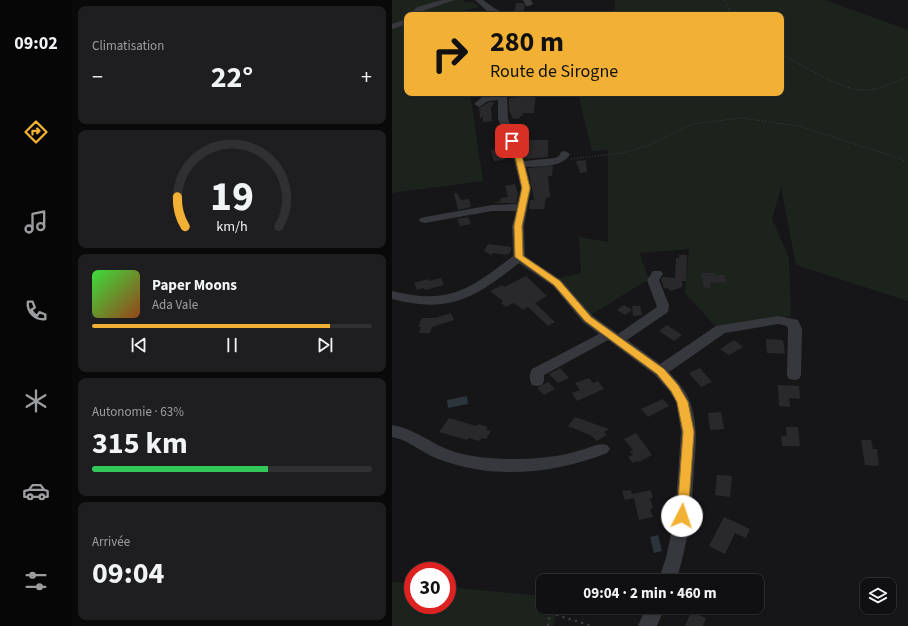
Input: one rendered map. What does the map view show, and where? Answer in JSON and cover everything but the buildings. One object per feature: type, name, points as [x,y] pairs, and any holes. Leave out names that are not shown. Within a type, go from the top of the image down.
[{"type":"street","points":[[417,12],[420,8],[450,0]]},
{"type":"street","points":[[479,0],[495,12]]},
{"type":"street","points":[[494,0],[498,12]]},
{"type":"street","points":[[392,27],[404,22]]},
{"type":"street","points":[[479,104],[485,99],[498,96]]},
{"type":"street","points":[[503,96],[503,119],[517,152],[526,188],[518,226],[519,257]]},
{"type":"street","points":[[520,165],[561,157]]},
{"type":"street","points":[[424,220],[492,208],[522,207]]},
{"type":"street","points":[[394,299],[441,301],[463,296],[481,287],[519,257]]},
{"type":"street","points":[[519,257],[557,283],[588,319],[660,371],[675,388],[682,402],[689,432],[682,516],[676,558],[670,574]]},
{"type":"street","points":[[537,381],[538,373],[613,338],[663,309],[663,305],[653,280],[657,274]]},
{"type":"street","points":[[660,371],[721,329],[778,320],[793,323],[795,328],[794,375]]},
{"type":"street","points":[[392,431],[415,438],[443,454],[470,462],[507,466],[545,464],[588,455],[602,449]]},
{"type":"street","points":[[647,626],[653,614]]},
{"type":"path","points":[[724,0],[730,12]]},
{"type":"path","points":[[784,56],[845,86],[858,90],[866,90],[908,77]]},
{"type":"path","points":[[561,157],[622,153],[645,147],[692,124],[741,118],[799,126],[901,159],[908,163]]},
{"type":"path","points":[[548,626],[550,613],[592,626]]},
{"type":"shaded area","points":[[392,0],[464,0],[463,2],[472,2],[480,7],[461,12],[404,12],[404,96],[470,96],[483,181],[392,193]]},
{"type":"shaded area","points":[[615,0],[825,0],[908,30],[908,301],[796,265],[781,187],[772,219],[789,258],[791,316],[716,327],[685,293],[689,249],[639,253],[649,279],[592,314],[559,278],[581,273],[579,237],[608,242],[608,150],[592,151],[579,96],[784,96],[784,12],[614,12]]},
{"type":"shaded area","points":[[467,396],[468,404],[448,408],[447,400]]},
{"type":"shaded area","points":[[658,535],[662,551],[654,553],[650,537]]},
{"type":"shaded area","points":[[392,582],[404,583],[404,614],[456,614],[456,588],[536,595],[536,614],[556,614],[553,626],[392,626]]},
{"type":"route","points":[[512,141],[517,152],[526,188],[518,226],[517,239],[519,257],[557,283],[588,319],[660,371],[675,388],[682,402],[689,432],[682,516]]}]
